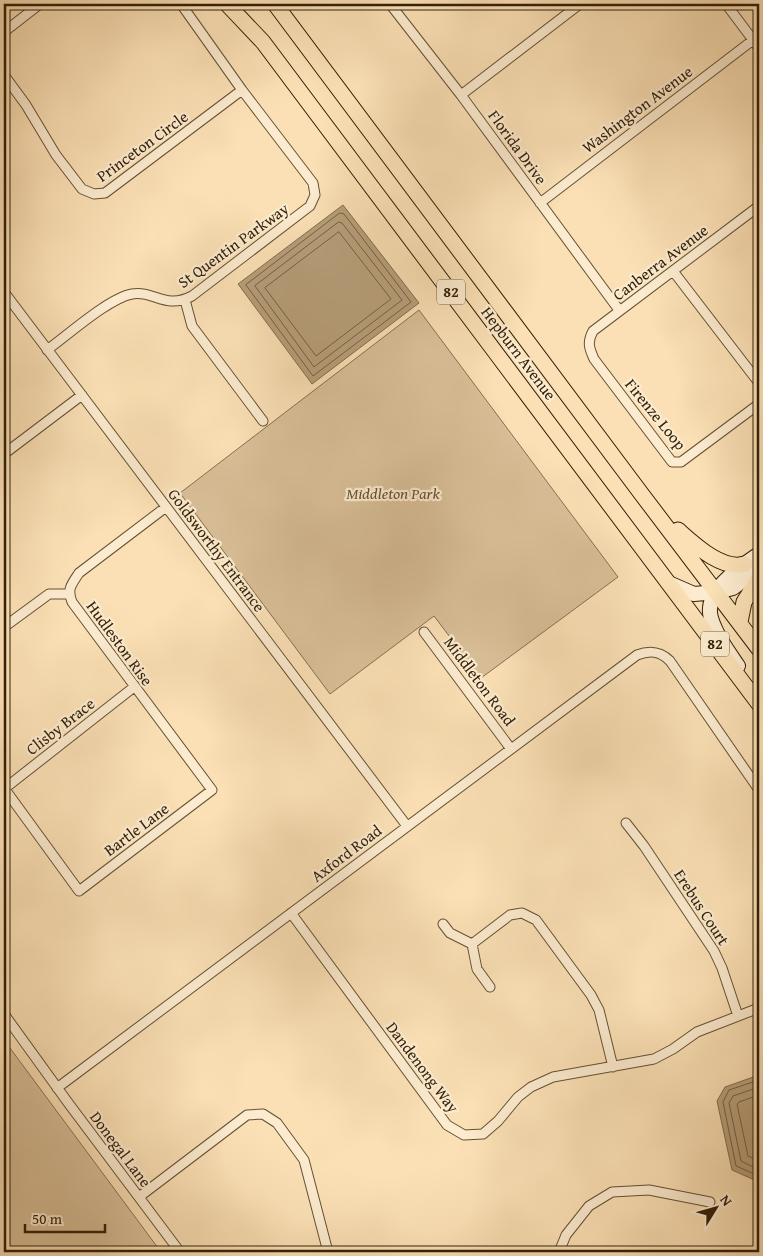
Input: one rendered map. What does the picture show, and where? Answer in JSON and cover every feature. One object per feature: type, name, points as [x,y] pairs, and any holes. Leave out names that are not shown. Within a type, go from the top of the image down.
[{"type":"main road","name":"Hepburn Avenue","points":[[227,4],[263,42],[759,702]]},
{"type":"main road","name":"Hepburn Avenue","points":[[275,4],[759,649]]},
{"type":"main road","points":[[640,492],[678,530],[704,552],[732,566],[752,566]]},
{"type":"main road","points":[[740,622],[744,602],[759,578]]},
{"type":"street","points":[[4,32],[40,4]]},
{"type":"street","points":[[181,4],[242,90]]},
{"type":"street","name":"Florida Drive","points":[[390,4],[461,95],[619,310]]},
{"type":"street","points":[[461,95],[580,4]]},
{"type":"street","points":[[726,4],[759,48]]},
{"type":"street","name":"Washington Avenue","points":[[540,203],[753,40]]},
{"type":"street","name":"Princeton Circle","points":[[4,75],[26,105],[56,155],[82,189],[94,194],[105,193],[111,190],[242,90]]},
{"type":"street","name":"St Quentin Parkway","points":[[47,350],[121,297],[138,293],[168,301],[185,300],[199,292],[310,206],[316,195],[313,183],[242,90]]},
{"type":"street","name":"Canberra Avenue","points":[[589,348],[589,338],[593,331],[759,206]]},
{"type":"street","points":[[673,271],[759,382]]},
{"type":"street","name":"Goldsworthy Entrance","points":[[4,292],[407,826]]},
{"type":"street","points":[[185,300],[192,326],[263,421]]},
{"type":"street","name":"Firenze Loop","points":[[589,348],[594,359],[672,462],[681,462],[759,404]]},
{"type":"street","points":[[4,454],[82,395]]},
{"type":"street","name":"Hudleston Rise","points":[[166,507],[79,573],[71,585],[69,594],[72,602],[134,687],[212,790]]},
{"type":"street","points":[[759,554],[752,566],[725,578],[710,607],[714,627],[759,702]]},
{"type":"street","points":[[671,584],[694,594],[717,592]]},
{"type":"street","points":[[4,627],[49,594],[69,594]]},
{"type":"street","name":"Middleton Road","points":[[424,632],[511,749]]},
{"type":"street","name":"Axford Road","points":[[58,1088],[637,655],[645,652],[656,652],[664,655],[670,661],[759,790]]},
{"type":"street","name":"Clisby Brace","points":[[4,788],[134,687]]},
{"type":"street","name":"Bartle Lane","points":[[4,788],[79,892],[212,790]]},
{"type":"street","name":"Erebus Court","points":[[626,823],[644,846],[714,951],[722,968],[738,1016]]},
{"type":"street","points":[[472,944],[510,916],[522,913],[536,920],[592,995],[599,1010],[613,1067]]},
{"type":"street","name":"Dandenong Way","points":[[290,914],[447,1125],[464,1135],[483,1134],[498,1121],[518,1097],[531,1087],[553,1078],[654,1059],[698,1032],[759,1008]]},
{"type":"street","points":[[443,924],[450,933],[472,944]]},
{"type":"street","points":[[472,944],[477,969],[490,987]]},
{"type":"street","name":"Donegal Lane","points":[[4,1014],[180,1252]]},
{"type":"street","points":[[139,1198],[247,1114],[263,1114],[277,1123],[304,1160],[328,1252]]},
{"type":"street","points":[[559,1252],[566,1235],[590,1206],[612,1192],[649,1190],[710,1202]]},
{"type":"green space","name":"Middleton Park","points":[[419,310],[618,577],[481,678],[434,616],[330,694],[180,493]]},
{"type":"green space","points":[[4,1040],[161,1252],[4,1252]]},
{"type":"water","points":[[343,205],[419,303],[312,384],[238,284]]},
{"type":"water","points":[[759,1075],[759,1182],[732,1170],[717,1101],[725,1087]]}]
